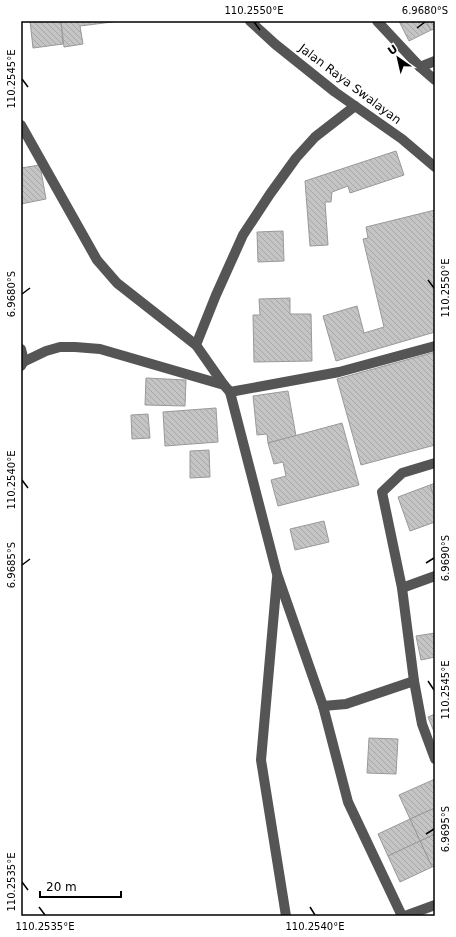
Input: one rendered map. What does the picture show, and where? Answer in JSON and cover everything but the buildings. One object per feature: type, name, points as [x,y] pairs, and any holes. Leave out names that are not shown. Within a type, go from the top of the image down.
[{"type":"street","name":"Jalan Raya Swalayan","points":[[250,21],[275,44],[355,106],[402,139],[435,167]]},
{"type":"street","points":[[377,21],[420,68],[435,80]]},
{"type":"street","points":[[420,68],[435,60]]},
{"type":"street","points":[[196,345],[216,295],[243,235],[254,217],[296,158],[315,138],[355,106]]},
{"type":"street","points":[[21,125],[97,260],[106,272],[129,294],[196,345],[227,389],[277,574],[323,706],[348,802],[402,916]]},
{"type":"street","points":[[21,349],[22,363],[46,351],[60,347],[100,349],[227,389],[339,372],[435,346]]},
{"type":"street","points":[[435,463],[402,473],[382,492],[402,588],[414,681],[422,724],[435,759]]},
{"type":"street","points":[[277,574],[261,760],[286,916]]},
{"type":"street","points":[[402,588],[435,576]]},
{"type":"street","points":[[323,706],[346,704],[414,681]]},
{"type":"street","points":[[406,916],[435,905]]}]
